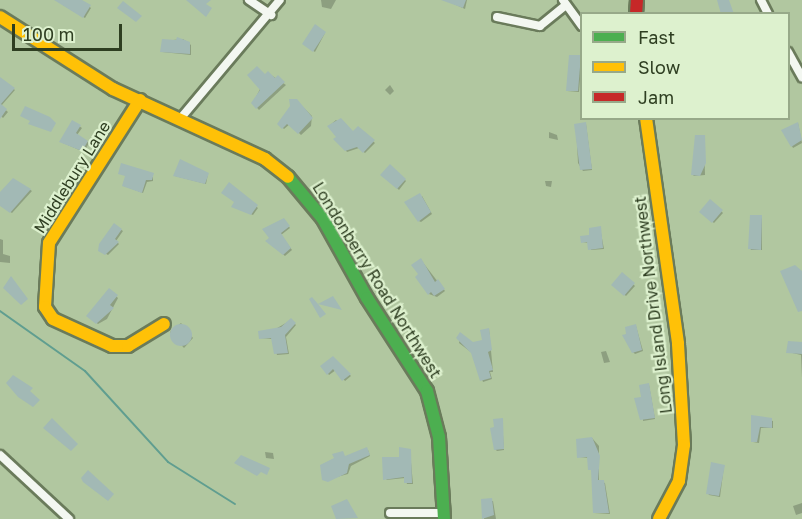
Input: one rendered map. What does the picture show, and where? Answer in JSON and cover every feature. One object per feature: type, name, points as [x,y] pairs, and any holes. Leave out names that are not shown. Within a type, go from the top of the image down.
[{"type":"street","points":[[249,0],[271,15]]},
{"type":"street","points":[[180,119],[271,15],[280,0]]},
{"type":"street","points":[[497,17],[540,26],[564,3],[580,23]]},
{"type":"street","name":"Londonberry Road Northwest","points":[[0,17],[93,77],[271,162],[298,185],[323,219],[367,298],[428,392],[439,437],[444,516]]},
{"type":"street","points":[[790,53],[802,77]]},
{"type":"street","name":"Middlebury Lane","points":[[140,100],[52,236],[45,276],[45,307],[53,319],[112,346],[128,346],[164,324]]},
{"type":"street","name":"Long Island Drive Northwest","points":[[646,120],[678,344],[684,445],[679,481],[659,519]]},
{"type":"street","points":[[0,455],[69,519]]},
{"type":"street","points":[[390,513],[444,516]]},
{"type":"building","points":[[54,0],[82,0],[91,5],[83,18]]},
{"type":"building","points":[[186,0],[211,0],[206,4],[212,8],[206,17]]},
{"type":"building","points":[[441,0],[466,0],[463,8]]},
{"type":"building","points":[[717,0],[729,0],[733,12],[720,12]]},
{"type":"building","points":[[123,1],[142,16],[136,22],[117,8]]},
{"type":"building","points":[[315,24],[326,32],[313,52],[302,44]]},
{"type":"building","points":[[177,37],[190,42],[190,54],[160,52],[162,39],[176,40]]},
{"type":"building","points":[[569,55],[580,55],[578,91],[566,91]]},
{"type":"building","points":[[257,66],[265,74],[268,71],[275,78],[278,75],[285,82],[256,109],[251,103],[260,90],[247,75]]},
{"type":"building","points":[[0,77],[15,88],[1,104],[7,109],[0,119]]},
{"type":"building","points":[[289,99],[297,99],[313,118],[298,134],[287,124],[282,129],[277,124],[290,106]]},
{"type":"building","points":[[25,106],[50,117],[56,123],[51,132],[28,124],[30,121],[20,116]]},
{"type":"building","points":[[341,118],[353,131],[358,126],[375,140],[363,153],[357,147],[345,151],[333,139],[336,137],[327,126]]},
{"type":"building","points":[[72,120],[81,125],[76,133],[88,141],[82,151],[59,142]]},
{"type":"building","points":[[586,122],[592,169],[580,170],[574,124]]},
{"type":"building","points":[[798,122],[802,140],[791,147],[781,130]]},
{"type":"building","points":[[695,135],[705,135],[706,163],[700,176],[691,175]]},
{"type":"building","points":[[180,159],[209,173],[205,184],[173,176]]},
{"type":"building","points":[[121,163],[154,173],[152,180],[146,180],[142,193],[122,186],[125,176],[118,174]]},
{"type":"building","points":[[390,164],[406,179],[397,189],[380,175]]},
{"type":"building","points":[[13,178],[31,189],[10,213],[0,206],[0,192]]},
{"type":"building","points":[[229,182],[258,205],[251,215],[231,207],[234,202],[221,193]]},
{"type":"building","points":[[420,193],[431,212],[418,222],[404,202]]},
{"type":"building","points":[[710,199],[723,210],[712,223],[699,212]]},
{"type":"building","points":[[750,215],[762,215],[761,250],[748,249]]},
{"type":"building","points":[[284,218],[290,226],[281,233],[291,248],[283,255],[265,241],[269,238],[262,229]]},
{"type":"building","points":[[114,223],[122,229],[115,239],[119,242],[105,255],[98,251],[99,244]]},
{"type":"building","points":[[601,226],[603,248],[588,250],[587,242],[581,243],[580,236],[589,235],[589,228]]},
{"type":"building","points":[[421,258],[435,282],[438,279],[445,289],[434,296],[431,292],[428,295],[415,277],[418,274],[411,265]]},
{"type":"building","points":[[795,265],[802,271],[802,311],[798,312],[780,271]]},
{"type":"building","points":[[622,272],[635,283],[624,296],[611,285]]},
{"type":"building","points":[[11,276],[28,299],[21,305],[3,288]]},
{"type":"building","points":[[109,288],[118,295],[110,305],[114,308],[96,324],[86,316]]},
{"type":"building","points":[[333,296],[342,310],[318,304]]},
{"type":"building","points":[[312,297],[326,314],[320,318],[309,299]]},
{"type":"building","points":[[291,318],[296,323],[285,335],[288,353],[274,354],[271,338],[259,339],[258,331],[281,327]]},
{"type":"building","points":[[181,324],[189,327],[192,335],[189,343],[181,346],[173,343],[170,335],[173,327]]},
{"type":"building","points":[[636,324],[642,350],[632,353],[622,335],[626,334],[625,327]]},
{"type":"building","points":[[489,328],[492,350],[488,352],[493,370],[489,371],[491,378],[480,381],[471,353],[456,338],[460,332],[473,342],[482,340],[480,330]]},
{"type":"building","points":[[788,341],[802,342],[802,354],[786,353]]},
{"type":"building","points":[[333,356],[351,374],[342,381],[333,369],[327,375],[320,366]]},
{"type":"building","points":[[13,375],[33,388],[30,391],[40,400],[33,407],[18,397],[6,383]]},
{"type":"building","points":[[649,383],[655,418],[640,420],[634,398],[641,397],[639,385]]},
{"type":"building","points":[[751,415],[772,418],[772,428],[760,427],[757,442],[751,442]]},
{"type":"building","points":[[52,418],[78,444],[71,451],[43,428]]},
{"type":"building","points":[[503,418],[504,449],[494,450],[490,428],[494,427],[493,419]]},
{"type":"building","points":[[592,437],[600,456],[598,480],[604,480],[609,513],[593,513],[591,470],[588,470],[587,457],[577,458],[576,439]]},
{"type":"building","points":[[367,447],[370,455],[349,464],[347,473],[328,482],[322,480],[320,465],[334,458],[332,454],[343,451],[345,456]]},
{"type":"building","points":[[399,447],[411,449],[412,483],[404,483],[404,477],[383,480],[382,457],[399,457]]},
{"type":"building","points":[[241,455],[270,468],[267,475],[261,472],[257,476],[234,463]]},
{"type":"building","points":[[711,462],[725,465],[719,496],[706,494]]},
{"type":"building","points":[[88,470],[114,494],[108,501],[83,482],[81,478]]},
{"type":"building","points":[[492,498],[494,515],[482,519],[481,499]]},
{"type":"building","points":[[347,499],[358,518],[336,519],[331,506]]},
{"type":"waterway","points":[[0,311],[85,371],[168,462],[235,504]]},
{"type":"traffic: fast","points":[[288,177],[323,219],[367,298],[427,391],[439,437],[444,519]]},
{"type":"traffic: slow","points":[[0,17],[113,89],[265,159],[288,177]]},
{"type":"traffic: slow","points":[[140,100],[49,243],[45,307],[53,319],[112,346],[128,346],[164,324]]},
{"type":"traffic: slow","points":[[646,120],[678,344],[684,445],[679,481],[659,519]]},
{"type":"traffic: jam","points":[[636,12],[637,0]]}]
